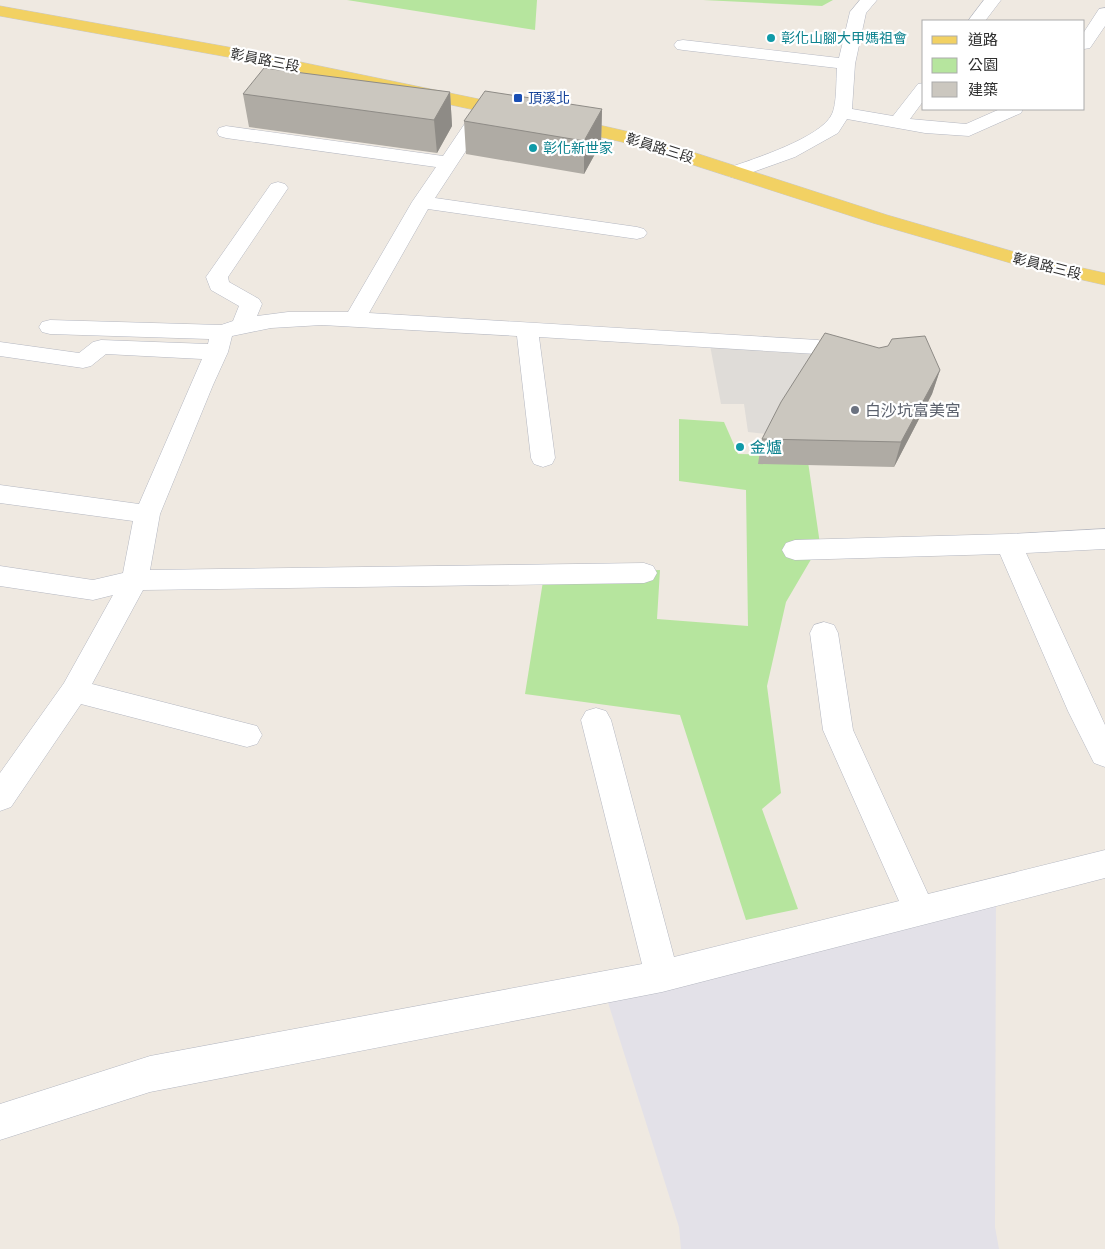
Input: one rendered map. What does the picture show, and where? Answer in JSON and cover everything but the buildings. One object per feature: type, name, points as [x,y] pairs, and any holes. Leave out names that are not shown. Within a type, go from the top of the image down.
[{"type":"main road","name":"彰員路三段","points":[[0,11],[238,54],[627,137],[880,219],[1028,262],[1105,279]]},
{"type":"street","points":[[735,172],[788,152],[831,129],[842,113],[846,64],[858,12],[869,0]]},
{"type":"street","points":[[977,20],[993,0]]},
{"type":"street","points":[[1085,43],[1105,13]]},
{"type":"street","points":[[683,45],[846,64]]},
{"type":"street","points":[[899,122],[906,109],[922,90]]},
{"type":"street","points":[[355,319],[422,202],[486,107]]},
{"type":"street","points":[[842,113],[969,130],[1012,110]]},
{"type":"street","points":[[226,132],[448,163]]},
{"type":"street","points":[[0,798],[74,691],[135,580],[147,514],[201,385],[227,336],[251,304],[220,285],[217,277],[278,188]]},
{"type":"street","points":[[422,202],[637,233]]},
{"type":"street","points":[[0,349],[83,361],[101,347],[227,336],[302,318],[355,319],[818,347],[873,364]]},
{"type":"street","points":[[50,327],[227,336]]},
{"type":"street","points":[[527,329],[543,458]]},
{"type":"street","points":[[0,494],[147,514]]},
{"type":"street","points":[[795,550],[1009,544],[1105,539]]},
{"type":"street","points":[[1009,544],[1083,711],[1105,754]]},
{"type":"street","points":[[0,576],[93,590],[135,580],[644,573]]},
{"type":"street","points":[[824,633],[838,730],[918,910]]},
{"type":"street","points":[[74,691],[247,735]]},
{"type":"street","points":[[596,720],[662,976]]},
{"type":"street","points":[[0,1122],[150,1074],[662,976],[918,910],[1105,865]]},
{"type":"shaded area","points":[[709,340],[818,347],[767,434],[748,432],[744,404],[721,404]]},
{"type":"shaded area","points":[[996,889],[995,1227],[999,1249],[681,1249],[679,1227],[605,993]]},
{"type":"green space","points":[[347,0],[537,0],[535,30]]},
{"type":"green space","points":[[703,0],[833,0],[822,6]]},
{"type":"green space","points":[[679,419],[724,422],[738,454],[807,455],[820,544],[786,602],[767,686],[781,793],[762,809],[798,909],[746,920],[680,715],[525,694],[544,575],[660,570],[657,619],[748,626],[746,490],[679,481]]},
{"type":"place","name":"彰化山腳大甲媽祖會","points":[[771,38]]},
{"type":"place","name":"頂溪北","points":[[518,98]]},
{"type":"place","name":"彰化新世家","points":[[533,148]]},
{"type":"place","name":"白沙坑富美宮","points":[[855,410]]},
{"type":"place","name":"金爐","points":[[740,447]]}]
